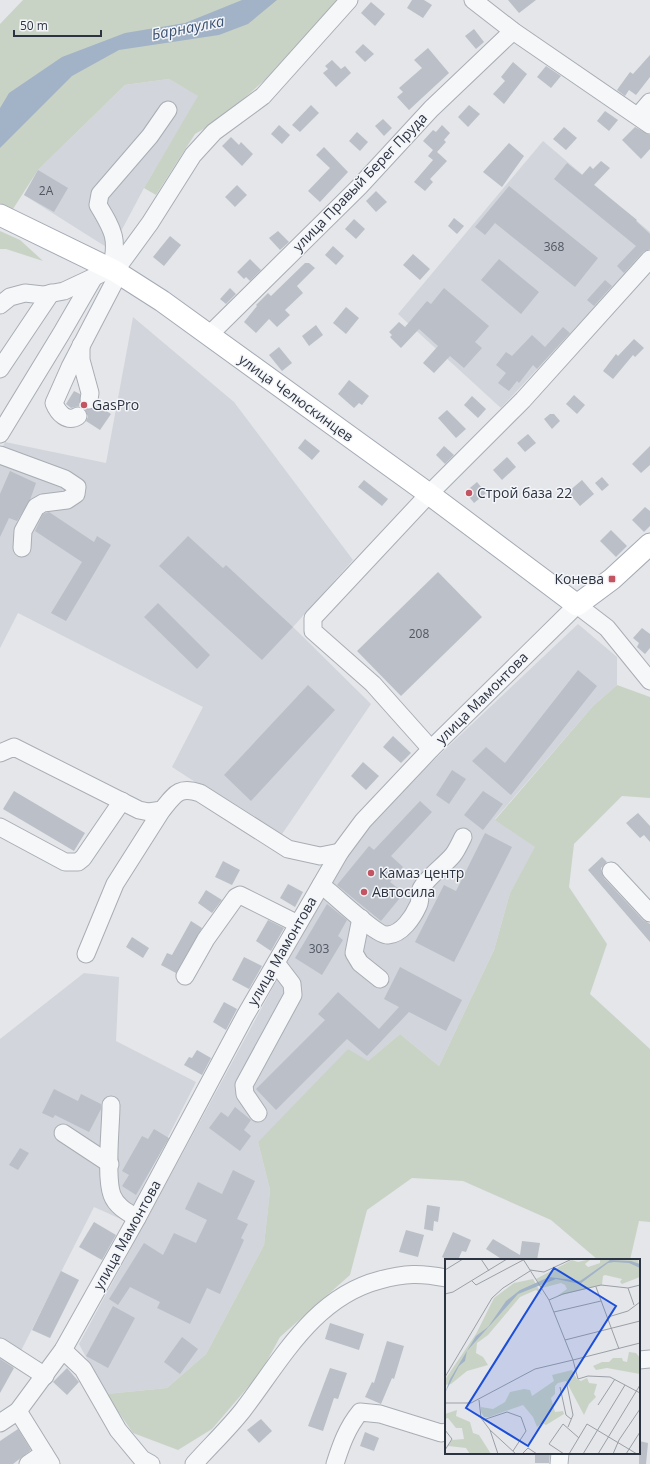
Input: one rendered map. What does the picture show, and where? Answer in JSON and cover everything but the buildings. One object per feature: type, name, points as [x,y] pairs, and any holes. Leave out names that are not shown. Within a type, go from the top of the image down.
[{"type":"main road","name":"улица Челюскинцев","points":[[0,215],[109,272],[209,335],[429,494],[577,605]]},
{"type":"main road","name":"улица Мамонтова","points":[[577,605],[612,579],[650,544]]},
{"type":"street","points":[[0,434],[62,334],[109,272],[150,222],[193,155],[214,132],[263,96],[349,0]]},
{"type":"street","points":[[473,0],[513,32],[644,120],[650,102]]},
{"type":"street","name":"улица Правый Берег Пруда","points":[[209,335],[359,187],[431,109],[513,32]]},
{"type":"street","points":[[78,416],[75,418],[66,418],[57,412],[54,403],[81,345],[109,272],[116,245],[112,230],[98,205],[100,194],[150,136],[168,110]]},
{"type":"street","points":[[431,749],[373,684],[313,631],[313,618],[429,494],[523,400],[650,259]]},
{"type":"street","points":[[0,305],[10,297],[25,293],[43,295],[64,291],[109,272]]},
{"type":"street","points":[[0,369],[51,294]]},
{"type":"street","points":[[81,345],[81,360],[90,393],[89,400]]},
{"type":"street","points":[[0,455],[65,479],[77,487],[76,494],[67,500],[43,503],[36,507],[23,531],[22,548]]},
{"type":"street","points":[[577,605],[607,628],[650,680]]},
{"type":"street","name":"улица Мамонтова","points":[[0,1423],[18,1411],[45,1376],[62,1350],[137,1218],[276,963],[340,852],[363,821],[431,749],[577,605]]},
{"type":"street","points":[[0,753],[14,747],[139,810],[149,812],[162,810]]},
{"type":"street","points":[[86,954],[116,884],[162,810],[174,795],[189,790],[200,794],[288,849],[320,856],[340,852]]},
{"type":"street","points":[[0,827],[65,862],[78,862],[83,858],[122,801]]},
{"type":"street","points":[[321,885],[333,893],[379,932],[388,935],[397,932],[404,926],[419,905],[422,888],[453,854],[463,837]]},
{"type":"street","points":[[611,870],[650,913]]},
{"type":"street","points":[[185,976],[206,940],[236,896],[240,895],[298,924]]},
{"type":"street","points":[[361,918],[354,953],[360,963],[380,979]]},
{"type":"street","points":[[258,1113],[245,1094],[244,1085],[293,995],[292,984],[276,963]]},
{"type":"street","points":[[111,1105],[109,1182],[112,1196],[120,1207],[137,1218]]},
{"type":"street","points":[[64,1133],[110,1164]]},
{"type":"street","points":[[194,1464],[242,1412],[289,1345],[330,1303],[356,1288],[371,1282],[404,1274],[439,1277]]},
{"type":"street","points":[[0,1347],[45,1376]]},
{"type":"street","points":[[62,1350],[83,1369],[118,1430],[142,1459],[150,1464]]},
{"type":"street","points":[[640,1360],[650,1359]]},
{"type":"street","points":[[18,1411],[48,1459],[28,1464]]},
{"type":"street","points":[[334,1464],[342,1441],[351,1423],[360,1412],[380,1414],[441,1433],[445,1432]]},
{"type":"street","points":[[559,1464],[560,1454]]},
{"type":"shaded area","points":[[169,79],[199,96],[144,188],[111,250],[24,195],[38,170],[125,85]]},
{"type":"shaded area","points":[[543,141],[650,232],[650,248],[501,408],[398,314]]},
{"type":"shaded area","points":[[133,317],[234,402],[353,560],[293,627],[371,704],[280,837],[172,767],[203,707],[18,613],[0,648],[0,452],[5,442],[106,463]]},
{"type":"shaded area","points":[[578,624],[617,657],[617,685],[593,706],[495,819],[536,847],[510,893],[494,950],[439,1066],[400,1034],[368,1061],[258,1142],[270,1190],[264,1245],[206,1354],[167,1388],[106,1394],[79,1344],[272,989],[363,827]]},
{"type":"shaded area","points":[[84,973],[119,977],[116,1041],[196,1082],[125,1221],[94,1207],[0,1392],[0,1039]]},
{"type":"green space","points":[[23,0],[339,0],[284,63],[222,118],[195,134],[156,195],[144,188],[198,96],[169,79],[125,85],[38,170],[13,209],[0,203],[0,24]]},
{"type":"green space","points":[[0,231],[20,240],[43,261],[6,249],[0,249]]},
{"type":"green space","points":[[617,685],[650,697],[650,798],[622,796],[574,844],[569,887],[607,944],[590,994],[650,1049],[650,1222],[639,1221],[630,1259],[597,1259],[551,1220],[463,1181],[412,1178],[367,1210],[350,1275],[280,1337],[261,1372],[212,1429],[178,1450],[133,1433],[106,1394],[167,1388],[206,1354],[264,1245],[270,1190],[258,1142],[348,1049],[368,1061],[400,1034],[439,1066],[494,950],[510,893],[535,847],[495,820],[593,706]]},
{"type":"water","name":"Барнаулка","points":[[242,0],[277,0],[248,24],[219,35],[119,50],[72,76],[0,148],[0,108],[9,93],[62,57],[125,33],[185,23]]},
{"type":"place","name":"GasPro","points":[[84,405]]},
{"type":"place","name":"Строй база 22","points":[[469,493]]},
{"type":"place","name":"Конева","points":[[612,579]]},
{"type":"place","name":"Камаз центр","points":[[371,873]]},
{"type":"place","name":"Автосила","points":[[364,892]]}]
